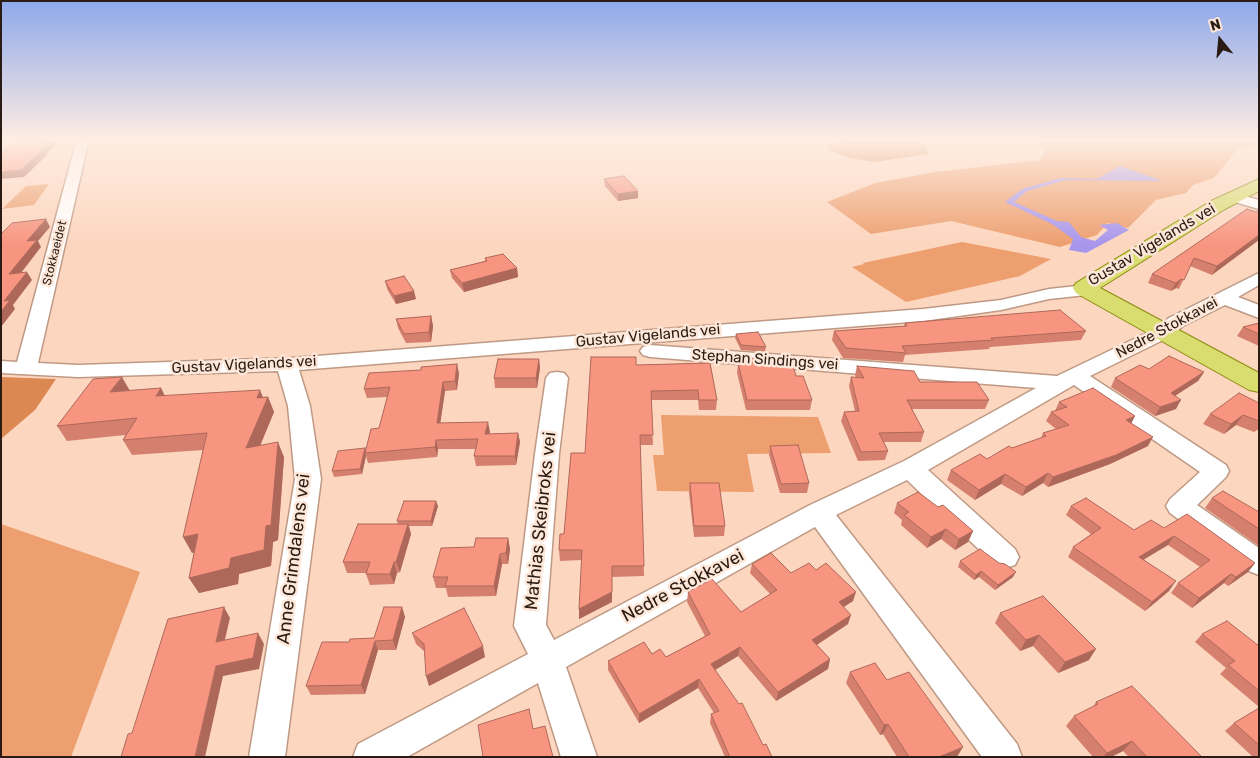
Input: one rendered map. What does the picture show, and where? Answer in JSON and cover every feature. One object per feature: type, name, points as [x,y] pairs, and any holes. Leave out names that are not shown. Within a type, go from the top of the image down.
[{"type":"main road","name":"Gustav Vigelands vei","points":[[1086,290],[1084,286],[1259,184]]},
{"type":"main road","points":[[1086,290],[1259,384]]},
{"type":"street","name":"Stokkaeidet","points":[[26,368],[74,174]]},
{"type":"street","points":[[1233,198],[1259,205]]},
{"type":"street","name":"Nedre Stokkavei","points":[[371,757],[547,659],[819,512],[910,468],[1067,380],[1164,332],[1176,322],[1259,278]]},
{"type":"street","name":"Gustav Vigelands vei","points":[[1,367],[78,371],[291,364],[932,314],[1001,305],[1062,292],[1086,290]]},
{"type":"street","points":[[1224,298],[1259,312]]},
{"type":"street","name":"Stephan Sindings vei","points":[[650,351],[1067,380]]},
{"type":"street","name":"Anne Grimdalens vei","points":[[267,757],[308,479],[299,406],[288,371],[291,364]]},
{"type":"street","name":"Mathias Skeibroks vei","points":[[547,659],[530,626],[547,454],[557,378]]},
{"type":"street","points":[[1067,380],[1217,471],[1179,506],[1259,563]]},
{"type":"street","points":[[910,468],[1006,557]]},
{"type":"street","points":[[819,512],[1004,757]]},
{"type":"street","points":[[547,659],[579,757]]},
{"type":"shaded area","points":[[922,174],[1217,174],[1214,178],[1193,185],[1186,193],[1156,200],[1128,228],[1108,223],[1097,235],[1060,247],[951,221],[871,234],[827,202],[875,183]]},
{"type":"shaded area","points":[[1105,174],[1144,174],[1163,181],[1066,180],[1027,191],[1014,202],[1057,221],[1069,222],[1081,237],[1095,241],[1108,230],[1099,225],[1117,223],[1129,230],[1086,253],[1069,250],[1073,239],[1052,224],[1005,202],[1022,189],[1061,178],[1097,179]]},
{"type":"shaded area","points":[[49,184],[34,205],[2,209],[26,186]]},
{"type":"shaded area","points":[[962,242],[1051,259],[1020,276],[906,302],[852,267],[863,263]]},
{"type":"shaded area","points":[[1,377],[56,379],[35,410],[1,439]]},
{"type":"shaded area","points":[[661,415],[818,417],[831,453],[747,454],[754,492],[657,491],[653,455],[664,455]]},
{"type":"shaded area","points":[[1,524],[140,572],[71,757],[1,757]]},
{"type":"building","points":[[624,176],[638,191],[618,194],[604,179]]},
{"type":"building","points":[[1247,209],[1256,212],[1259,210],[1259,235],[1217,266],[1194,258],[1184,280],[1181,279],[1176,283],[1152,274]]},
{"type":"building","points":[[46,219],[27,241],[37,240],[9,274],[27,272],[4,301],[10,300],[1,312],[1,234],[12,223]]},
{"type":"building","points":[[503,254],[517,268],[462,283],[450,270],[487,261],[485,258]]},
{"type":"building","points":[[404,276],[414,291],[394,296],[385,281]]},
{"type":"building","points":[[1060,310],[1086,331],[902,346],[906,353],[846,348],[834,331],[907,326],[905,323]]},
{"type":"building","points":[[431,316],[429,332],[404,334],[396,319]]},
{"type":"building","points":[[1259,323],[1259,334],[1243,327]]},
{"type":"building","points":[[758,332],[766,347],[741,345],[736,334]]},
{"type":"building","points":[[1169,356],[1204,372],[1171,393],[1181,400],[1160,407],[1115,378],[1140,365],[1149,369]]},
{"type":"building","points":[[591,357],[636,357],[636,365],[710,363],[717,400],[699,400],[698,390],[651,391],[653,435],[640,435],[644,566],[612,566],[612,592],[579,609],[582,550],[559,550],[560,534],[564,534],[571,453],[585,453]]},
{"type":"building","points":[[750,358],[776,360],[778,363],[792,363],[796,376],[803,376],[812,400],[747,400],[738,363],[753,363]]},
{"type":"building","points":[[498,359],[539,359],[536,378],[494,378]]},
{"type":"building","points":[[457,364],[455,381],[443,382],[437,423],[488,422],[485,434],[518,433],[515,456],[474,456],[478,439],[436,440],[435,447],[365,453],[371,429],[379,428],[390,387],[364,389],[369,373],[421,370],[421,367]]},
{"type":"building","points":[[857,366],[914,371],[920,382],[977,382],[989,400],[907,400],[924,432],[879,433],[888,451],[861,452],[844,412],[859,411],[851,377],[864,378]]},
{"type":"building","points":[[122,377],[110,392],[161,388],[156,396],[260,390],[257,398],[268,397],[246,448],[278,442],[271,525],[266,526],[264,550],[231,558],[229,568],[189,578],[198,534],[183,537],[207,433],[123,440],[137,418],[57,426],[93,379]]},
{"type":"building","points":[[1093,388],[1135,416],[1126,420],[1153,437],[1116,455],[1053,477],[1048,473],[1026,487],[1005,474],[979,490],[951,470],[980,454],[987,459],[1009,446],[1012,448],[1046,436],[1043,433],[1069,425],[1051,412],[1067,407],[1059,402]]},
{"type":"building","points":[[1239,393],[1259,403],[1259,421],[1243,415],[1231,424],[1210,414]]},
{"type":"building","points":[[798,445],[809,483],[781,484],[770,446]]},
{"type":"building","points":[[365,448],[360,469],[332,471],[338,451]]},
{"type":"building","points":[[690,483],[719,483],[725,526],[694,526]]},
{"type":"building","points":[[1223,491],[1259,512],[1259,529],[1212,498]]},
{"type":"building","points":[[918,492],[938,507],[943,505],[973,531],[959,539],[946,529],[931,537],[904,515],[909,512],[897,503]]},
{"type":"building","points":[[1086,498],[1134,530],[1151,520],[1164,528],[1187,514],[1255,563],[1236,577],[1231,574],[1199,598],[1178,583],[1210,560],[1174,536],[1139,557],[1176,581],[1152,602],[1073,547],[1101,528],[1071,506]]},
{"type":"building","points":[[404,501],[436,501],[431,521],[397,521]]},
{"type":"building","points":[[358,524],[408,524],[396,562],[394,562],[390,574],[366,574],[370,562],[343,562]]},
{"type":"building","points":[[476,538],[508,538],[506,553],[500,554],[494,586],[445,586],[448,577],[433,577],[441,548],[474,547]]},
{"type":"building","points":[[980,549],[999,563],[1005,564],[1016,572],[998,585],[981,571],[976,575],[960,561]]},
{"type":"building","points":[[771,553],[791,573],[809,563],[816,570],[826,563],[856,592],[839,602],[851,615],[812,640],[830,659],[778,692],[740,647],[711,664],[739,704],[742,703],[763,745],[766,744],[772,757],[730,757],[711,714],[719,711],[699,679],[639,714],[608,661],[644,642],[652,654],[660,649],[666,657],[710,634],[688,592],[712,579],[741,612],[777,590],[752,564]]},
{"type":"building","points":[[1043,596],[1096,649],[1065,662],[1039,635],[1026,640],[1000,613]]},
{"type":"building","points":[[224,607],[216,642],[258,633],[253,658],[216,666],[195,757],[121,757],[128,734],[132,733],[168,619]]},
{"type":"building","points":[[384,607],[402,607],[393,640],[375,641],[361,685],[306,686],[322,642],[349,642],[350,639],[374,638]]},
{"type":"building","points":[[464,608],[483,646],[426,676],[424,644],[412,633]]},
{"type":"building","points":[[1227,621],[1259,646],[1259,691],[1228,665],[1235,661],[1202,634]]},
{"type":"building","points":[[875,663],[887,680],[909,672],[963,747],[939,757],[909,757],[888,724],[884,725],[850,672]]},
{"type":"building","points":[[1132,686],[1202,757],[1147,757],[1132,741],[1107,753],[1074,716],[1098,704],[1096,702]]},
{"type":"building","points":[[1259,708],[1259,745],[1234,723]]},
{"type":"building","points":[[529,709],[533,729],[545,726],[553,757],[483,757],[478,725]]}]
